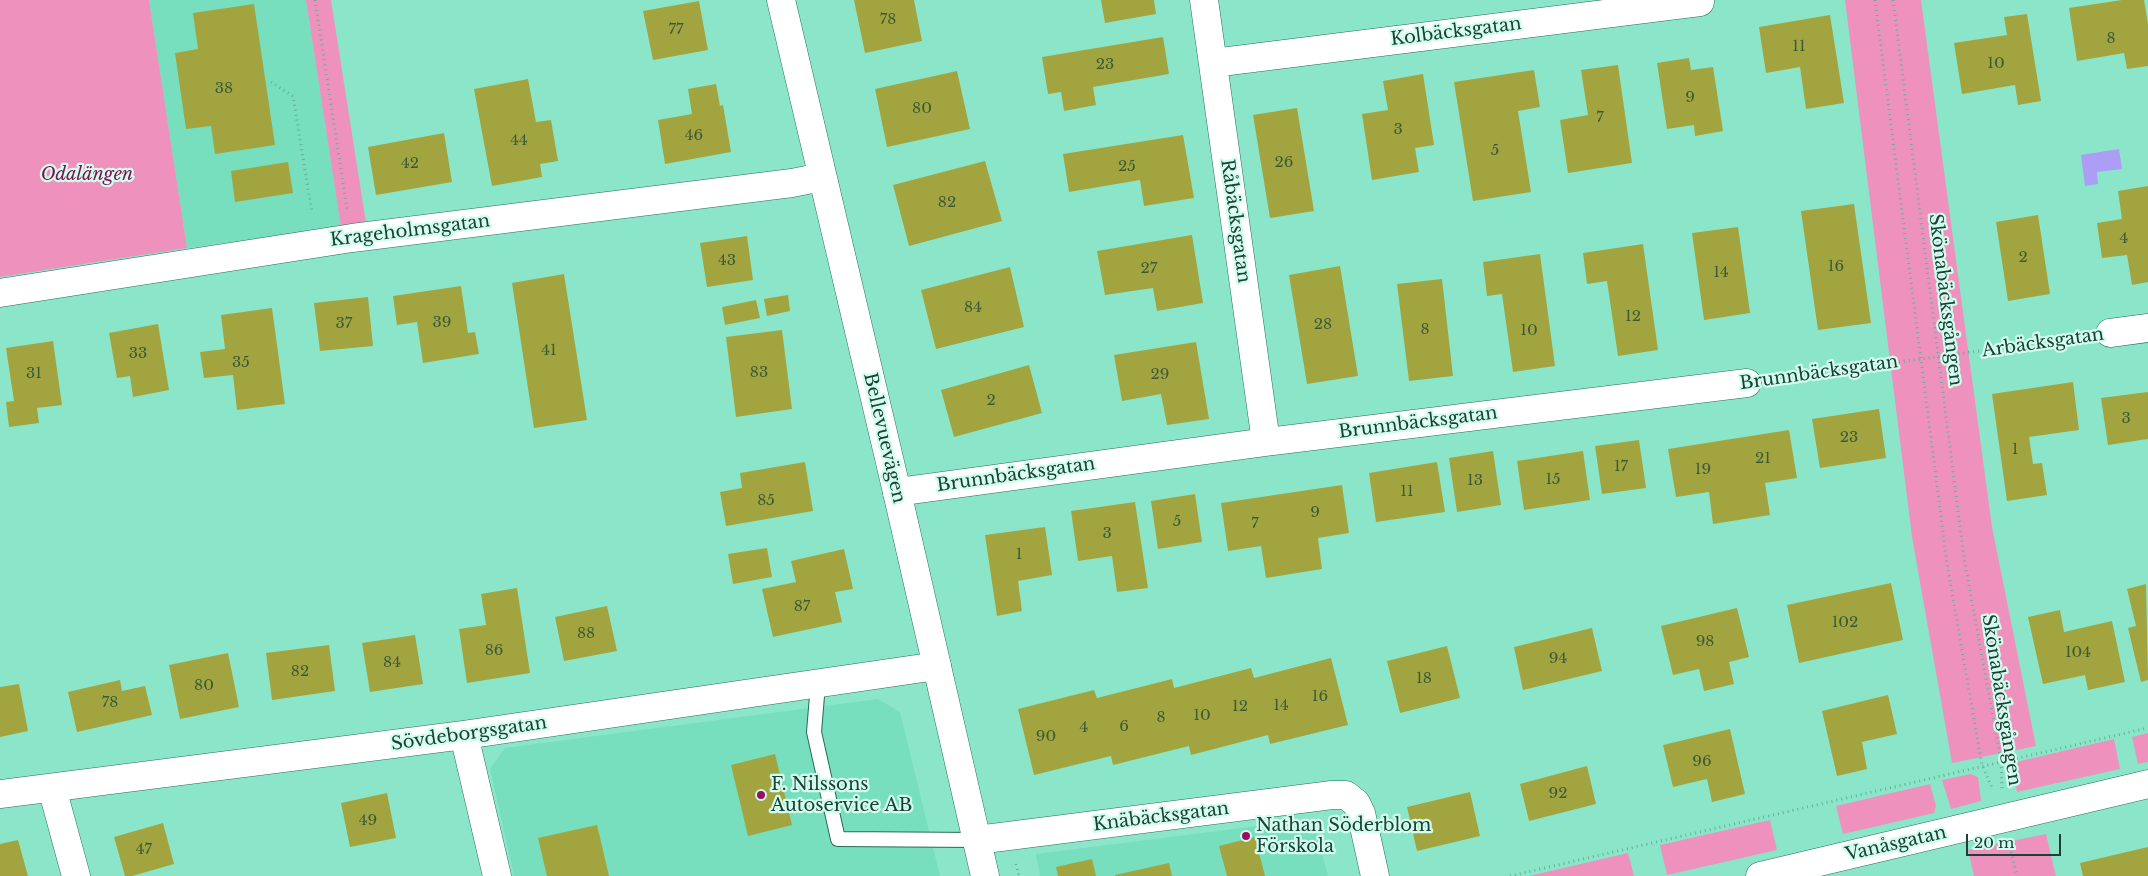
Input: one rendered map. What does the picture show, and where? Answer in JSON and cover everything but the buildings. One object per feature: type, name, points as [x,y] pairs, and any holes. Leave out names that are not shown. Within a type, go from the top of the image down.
[{"type":"street","name":"Bellevuevägen","points":[[781,0],[985,876]]},
{"type":"street","name":"Råbäcksgatan","points":[[1204,0],[1266,442]]},
{"type":"street","name":"Kolbäcksgatan","points":[[1213,63],[1700,2]]},
{"type":"street","name":"Krageholmsgatan","points":[[0,293],[316,243],[792,183],[822,177]]},
{"type":"street","name":"Arbäcksgatan","points":[[2110,333],[2148,328]]},
{"type":"street","name":"Brunnbäcksgatan","points":[[897,492],[1266,442],[1747,383]]},
{"type":"street","name":"Sövdeborgsgatan","points":[[0,794],[464,735],[937,666]]},
{"type":"street","points":[[464,735],[496,876]]},
{"type":"street","name":"Vanåsgatan","points":[[1760,876],[2148,784]]},
{"type":"street","points":[[52,788],[76,876]]},
{"type":"street","name":"Knäbäcksgatan","points":[[977,840],[1332,794],[1346,795],[1356,803],[1361,813],[1375,876]]},
{"type":"lane","points":[[818,684],[814,732],[838,839],[977,840]]},
{"type":"path","points":[[314,0],[352,238]]},
{"type":"path","name":"Skönabäcksgången","points":[[1876,0],[1947,564],[1982,765],[2004,819]]},
{"type":"path","name":"Skönabäcksgången","points":[[1893,0],[1964,558],[2001,761],[2004,819]]},
{"type":"path","points":[[271,82],[293,96],[316,243]]},
{"type":"path","name":"Arbäcksgatan","points":[[1938,357],[2110,333]]},
{"type":"path","name":"Brunnbäcksgatan","points":[[1747,383],[1938,357]]},
{"type":"path","points":[[1510,876],[2148,728]]},
{"type":"shaded area","points":[[149,0],[306,0],[341,227],[187,248]]},
{"type":"shaded area","points":[[2119,149],[2122,169],[2097,172],[2098,184],[2085,186],[2081,155]]},
{"type":"shaded area","points":[[878,699],[900,712],[940,876],[514,876],[490,769],[505,748]]},
{"type":"shaded area","name":"Nathan Söderblom Förskola","points":[[1313,819],[1328,876],[1040,876],[1036,854]]},
{"type":"green space","name":"Odalängen","points":[[0,0],[149,0],[187,248],[0,277]]},
{"type":"green space","points":[[306,0],[331,0],[366,223],[341,227]]},
{"type":"green space","points":[[1845,0],[1921,0],[1992,527],[2036,746],[1952,763],[1912,537]]},
{"type":"green space","points":[[2148,733],[2148,762],[2138,764],[2132,737]]},
{"type":"green space","points":[[2114,739],[2120,769],[2017,792],[2012,763]]},
{"type":"green space","points":[[1971,774],[1978,777],[1981,801],[1951,809],[1942,780]]},
{"type":"green space","points":[[1930,784],[1936,806],[1934,813],[1843,834],[1836,806]]},
{"type":"green space","points":[[1770,820],[1777,850],[1667,875],[1660,845]]},
{"type":"green space","points":[[2046,834],[2056,876],[1974,876],[1968,850]]},
{"type":"green space","points":[[1628,853],[1634,876],[1529,876]]},
{"type":"place","name":"F. Nilssons Autoservice AB","points":[[761,795]]},
{"type":"place","name":"Nathan Söderblom Förskola","points":[[1246,836]]}]
